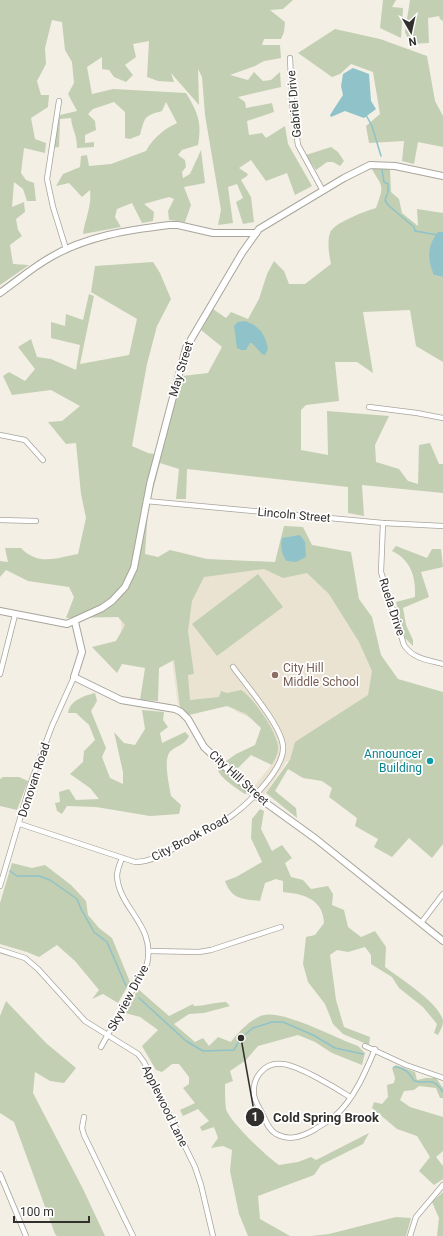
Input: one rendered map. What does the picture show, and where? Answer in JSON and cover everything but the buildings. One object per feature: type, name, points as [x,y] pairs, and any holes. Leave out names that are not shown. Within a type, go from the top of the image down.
[{"type":"street","name":"Gabriel Drive","points":[[290,58],[292,103],[298,145],[323,191]]},
{"type":"street","points":[[59,101],[47,179],[53,207],[66,249]]},
{"type":"street","name":"May Street","points":[[0,611],[63,624],[75,622],[112,602],[125,587],[136,558],[146,501],[186,348],[227,278],[256,233],[264,226],[363,168],[378,164],[443,176]]},
{"type":"street","points":[[0,293],[45,261],[66,249],[99,237],[169,225],[178,225],[213,233],[256,233]]},
{"type":"street","points":[[369,407],[443,418]]},
{"type":"street","points":[[0,435],[25,440],[43,460]]},
{"type":"street","name":"Lincoln Street","points":[[146,501],[383,523],[443,526]]},
{"type":"street","points":[[0,520],[36,521]]},
{"type":"street","name":"Ruela Drive","points":[[383,523],[381,572],[404,645],[412,655],[418,658],[443,664]]},
{"type":"street","points":[[0,674],[16,614]]},
{"type":"street","points":[[74,678],[82,652],[75,622]]},
{"type":"street","name":"City Brook Road","points":[[20,824],[135,862],[144,862],[158,857],[230,817],[255,795],[279,764],[283,748],[282,740],[275,725],[232,667]]},
{"type":"street","name":"City Hill Street","points":[[74,678],[121,700],[175,709],[181,712],[188,719],[204,748],[255,795],[316,839],[443,941]]},
{"type":"street","name":"Donovan Road","points":[[0,886],[20,824],[30,785],[52,726],[74,678]]},
{"type":"street","name":"Skyview Drive","points":[[101,1047],[147,964],[150,951],[144,932],[121,890],[117,875],[122,858]]},
{"type":"street","points":[[421,923],[443,894]]},
{"type":"street","points":[[150,951],[198,952],[211,950],[281,927]]},
{"type":"street","name":"Applewood Lane","points":[[0,950],[25,958],[38,969],[85,1021],[138,1054],[144,1062],[194,1167],[201,1185],[213,1236]]},
{"type":"street","points":[[365,1046],[406,1065],[443,1078]]},
{"type":"street","points":[[350,1097],[297,1068],[283,1064],[272,1064],[264,1068],[257,1077],[254,1086],[254,1097],[268,1127],[275,1133],[286,1138],[297,1138],[336,1115],[350,1097],[375,1050]]},
{"type":"street","points":[[84,1117],[82,1128],[84,1135],[133,1236]]},
{"type":"street","points":[[0,1174],[26,1236]]},
{"type":"street","points":[[410,1236],[416,1217],[443,1185]]},
{"type":"shaded area","name":"City Hill Middle School","points":[[327,565],[371,626],[378,689],[330,785],[287,761],[264,795],[254,786],[274,762],[256,746],[265,725],[235,711],[235,704],[190,713],[178,707],[172,659],[121,640],[121,599],[137,574]]},
{"type":"green space","points":[[0,0],[293,0],[283,9],[270,10],[285,22],[284,32],[281,39],[264,39],[262,45],[280,45],[281,58],[264,61],[230,75],[248,80],[254,72],[263,81],[271,80],[280,72],[281,87],[238,97],[245,102],[246,108],[272,103],[274,112],[247,121],[249,135],[262,133],[266,138],[285,126],[288,144],[312,186],[295,195],[287,173],[266,181],[251,160],[239,168],[248,174],[241,180],[251,197],[254,222],[243,224],[236,202],[243,198],[237,184],[228,187],[233,223],[218,225],[221,210],[205,115],[202,77],[198,69],[199,105],[171,73],[174,82],[158,81],[147,77],[149,41],[133,44],[136,57],[125,65],[133,75],[126,82],[114,77],[109,70],[102,69],[102,57],[87,67],[92,94],[113,89],[186,93],[194,106],[200,130],[198,145],[182,150],[178,155],[185,160],[186,167],[182,172],[183,178],[190,174],[201,150],[205,183],[184,187],[191,205],[185,222],[169,220],[168,211],[174,199],[169,197],[144,204],[154,212],[153,221],[142,223],[132,203],[117,209],[115,217],[121,227],[83,234],[89,207],[90,190],[82,197],[69,183],[56,186],[63,174],[80,167],[81,156],[87,155],[89,166],[111,164],[146,151],[159,134],[177,123],[166,102],[162,111],[151,114],[146,118],[140,135],[130,139],[125,138],[125,112],[114,102],[93,109],[88,114],[95,121],[96,130],[85,135],[85,143],[94,142],[94,147],[77,148],[71,118],[60,119],[59,147],[51,148],[60,115],[77,111],[68,94],[74,83],[72,62],[65,50],[62,22],[52,20],[45,48],[46,64],[37,81],[41,95],[49,95],[48,107],[31,118],[35,139],[46,143],[45,153],[24,148],[21,173],[26,180],[34,183],[36,201],[27,201],[23,189],[14,182],[12,207],[24,202],[25,212],[16,219],[18,230],[22,236],[10,245],[13,264],[29,265],[0,285]]},
{"type":"green space","points":[[383,0],[396,0],[392,7],[403,8],[401,38],[380,28]]},
{"type":"green space","points":[[410,0],[443,0],[443,21],[439,16],[428,18],[429,43],[410,44],[405,32]]},
{"type":"green space","points":[[335,29],[380,39],[427,56],[435,101],[443,116],[443,147],[418,142],[414,164],[402,161],[404,141],[369,143],[366,126],[380,114],[373,72],[351,64],[340,74],[332,77],[298,53]]},
{"type":"green space","points":[[331,147],[338,152],[344,161],[340,166],[333,162],[327,162],[316,170],[306,155]]},
{"type":"green space","points":[[384,168],[390,170],[391,192],[399,199],[402,213],[418,226],[417,209],[443,213],[443,232],[438,233],[434,275],[443,277],[443,362],[416,346],[410,310],[363,312],[373,373],[357,362],[335,362],[339,401],[306,405],[301,410],[301,450],[328,455],[327,411],[389,416],[375,445],[376,462],[399,469],[408,481],[418,484],[419,445],[430,443],[439,464],[443,464],[443,493],[362,485],[364,516],[348,513],[348,487],[187,469],[186,499],[176,499],[179,469],[160,463],[148,509],[145,554],[158,557],[170,550],[207,559],[275,562],[284,526],[303,527],[312,545],[351,552],[359,599],[372,617],[381,655],[398,679],[443,692],[443,844],[432,858],[409,838],[392,857],[374,847],[378,839],[355,826],[357,818],[329,797],[332,788],[322,781],[303,778],[288,769],[275,791],[296,808],[297,818],[266,793],[290,760],[295,742],[368,695],[372,671],[359,642],[329,594],[307,573],[283,578],[264,569],[204,577],[192,601],[188,631],[194,674],[188,675],[190,700],[219,697],[221,691],[227,693],[241,690],[258,707],[274,733],[277,741],[278,752],[272,765],[251,755],[236,770],[225,762],[236,754],[255,745],[261,728],[246,714],[227,706],[189,715],[180,707],[174,660],[159,668],[158,701],[140,700],[145,668],[122,664],[117,673],[92,647],[116,641],[125,625],[118,617],[66,618],[74,597],[69,587],[28,581],[6,570],[0,577],[0,561],[8,562],[5,548],[21,548],[27,554],[41,559],[55,559],[78,554],[86,518],[81,494],[76,443],[66,444],[48,422],[62,421],[80,406],[51,390],[12,395],[3,376],[9,372],[25,381],[35,369],[18,347],[31,339],[37,357],[51,359],[76,370],[80,345],[51,338],[51,322],[65,326],[66,314],[83,320],[89,294],[94,296],[80,364],[129,355],[137,319],[91,292],[95,266],[153,262],[160,273],[171,299],[157,326],[147,364],[132,446],[148,453],[161,455],[182,376],[208,373],[222,347],[201,330],[213,309],[226,318],[231,312],[248,319],[259,299],[267,274],[274,261],[284,271],[289,284],[305,284],[331,264],[328,244],[332,229],[343,221],[376,208],[381,192],[381,186],[372,169]]},
{"type":"green space","points":[[396,546],[427,558],[432,549],[441,549],[443,567],[421,572],[429,597],[403,608],[406,625],[413,640],[413,646],[405,638],[396,602],[415,597],[413,576],[404,559],[392,551]]},
{"type":"green space","points":[[258,574],[283,607],[217,656],[192,624]]},
{"type":"green space","points":[[95,693],[97,701],[91,711],[106,748],[102,757],[110,778],[123,784],[123,772],[114,732],[124,743],[135,745],[145,729],[142,710],[164,712],[163,720],[168,727],[160,733],[162,743],[185,732],[189,736],[184,743],[169,753],[167,758],[167,771],[171,796],[181,805],[179,814],[150,816],[96,807],[67,806],[62,814],[57,811],[55,803],[60,802],[59,792],[69,789],[76,800],[99,799],[90,788],[70,774],[83,762],[84,751],[95,740],[89,725],[76,713],[68,713],[69,709],[78,699]]},
{"type":"green space","points":[[216,762],[248,793],[245,794],[226,781],[219,772]]},
{"type":"green space","points":[[3,777],[19,777],[28,781],[17,810],[0,806],[0,779]]},
{"type":"green space","points":[[260,809],[264,811],[261,829],[272,851],[282,845],[292,858],[285,863],[291,877],[303,880],[311,889],[328,886],[333,894],[332,905],[344,910],[348,927],[361,937],[375,931],[386,947],[385,967],[427,999],[440,1014],[443,1023],[438,1035],[434,1033],[437,1024],[423,1007],[399,988],[392,977],[371,964],[371,955],[365,947],[348,952],[337,950],[330,955],[336,1000],[344,1027],[370,1037],[369,1045],[343,1034],[333,1024],[325,1004],[308,982],[303,964],[306,937],[315,935],[324,923],[320,908],[311,899],[305,896],[283,892],[283,881],[276,879],[265,883],[260,901],[243,899],[235,895],[231,892],[225,881],[236,877],[262,862],[251,838],[252,819]]},
{"type":"green space","points":[[12,863],[32,868],[45,865],[71,885],[86,901],[88,915],[99,928],[112,938],[130,982],[118,1003],[103,994],[92,999],[99,990],[75,961],[57,945],[39,957],[0,944],[0,903]]},
{"type":"green space","points":[[138,989],[169,1016],[193,1004],[194,1006],[198,1006],[226,1002],[230,1006],[204,1013],[189,1014],[174,1024],[195,1042],[203,1038],[209,1046],[218,1037],[231,1042],[250,1022],[260,1016],[273,1015],[311,1026],[358,1046],[365,1053],[362,1065],[332,1053],[315,1042],[298,1035],[258,1046],[246,1060],[230,1071],[233,1081],[225,1084],[226,1109],[229,1115],[266,1155],[279,1165],[298,1162],[311,1157],[316,1160],[369,1133],[363,1144],[321,1165],[314,1175],[258,1196],[260,1219],[290,1236],[248,1236],[239,1214],[230,1171],[232,1150],[223,1146],[211,1148],[218,1138],[214,1127],[202,1131],[200,1127],[209,1121],[198,1109],[183,1116],[180,1110],[195,1103],[183,1088],[189,1084],[189,1077],[179,1064],[172,1064],[162,1072],[156,1070],[142,1046],[158,1030],[140,1017],[125,1013]]},
{"type":"green space","points":[[6,1001],[46,1043],[76,1068],[64,1083],[50,1081],[35,1072],[33,1093],[83,1189],[105,1236],[57,1236],[55,1234],[14,1122],[0,1113],[0,1016]]},
{"type":"green space","points":[[396,1065],[415,1072],[417,1080],[436,1078],[443,1088],[443,1098],[440,1098],[436,1088],[419,1086],[414,1090],[404,1091],[400,1100],[410,1107],[443,1117],[443,1151],[436,1157],[443,1166],[443,1179],[434,1185],[419,1171],[430,1157],[417,1136],[397,1129],[372,1108],[374,1102],[382,1104],[388,1097],[387,1085],[394,1083],[395,1078],[392,1068]]},
{"type":"green space","points":[[443,1192],[443,1236],[437,1236],[439,1218],[432,1202]]},
{"type":"green space","points":[[396,1217],[411,1218],[406,1236],[311,1236],[329,1234]]},
{"type":"water","points":[[353,68],[369,74],[371,101],[376,109],[364,118],[345,111],[331,117],[330,115],[343,95],[341,86],[343,74]]},
{"type":"water","points":[[438,232],[443,232],[443,277],[434,275],[429,258],[432,242]]},
{"type":"water","points":[[245,321],[254,325],[263,334],[268,349],[265,355],[262,354],[252,343],[250,343],[246,350],[237,348],[234,326],[238,322]]},
{"type":"water","points":[[300,535],[305,542],[306,557],[296,562],[287,561],[282,551],[282,538]]},
{"type":"waterway","points":[[366,115],[372,126],[381,156]]},
{"type":"waterway","points":[[382,170],[384,182],[388,184],[388,192],[385,200],[388,205],[414,227],[415,231],[438,235]]},
{"type":"waterway","points":[[10,871],[17,876],[39,876],[50,880],[77,899],[94,932],[107,942],[126,986]]},
{"type":"waterway","points":[[139,998],[186,1041],[203,1051],[234,1050],[241,1038],[253,1028],[272,1022],[283,1022],[313,1035],[335,1048],[363,1054]]},
{"type":"waterway","points":[[394,1067],[401,1068],[406,1071],[411,1075],[414,1081],[433,1082],[443,1092]]},
{"type":"place","name":"City Hill Middle School","points":[[275,675]]},
{"type":"place","name":"Announcer Building","points":[[430,761]]},
{"type":"place","name":"Cold Spring Brook","points":[[241,1038]]}]
